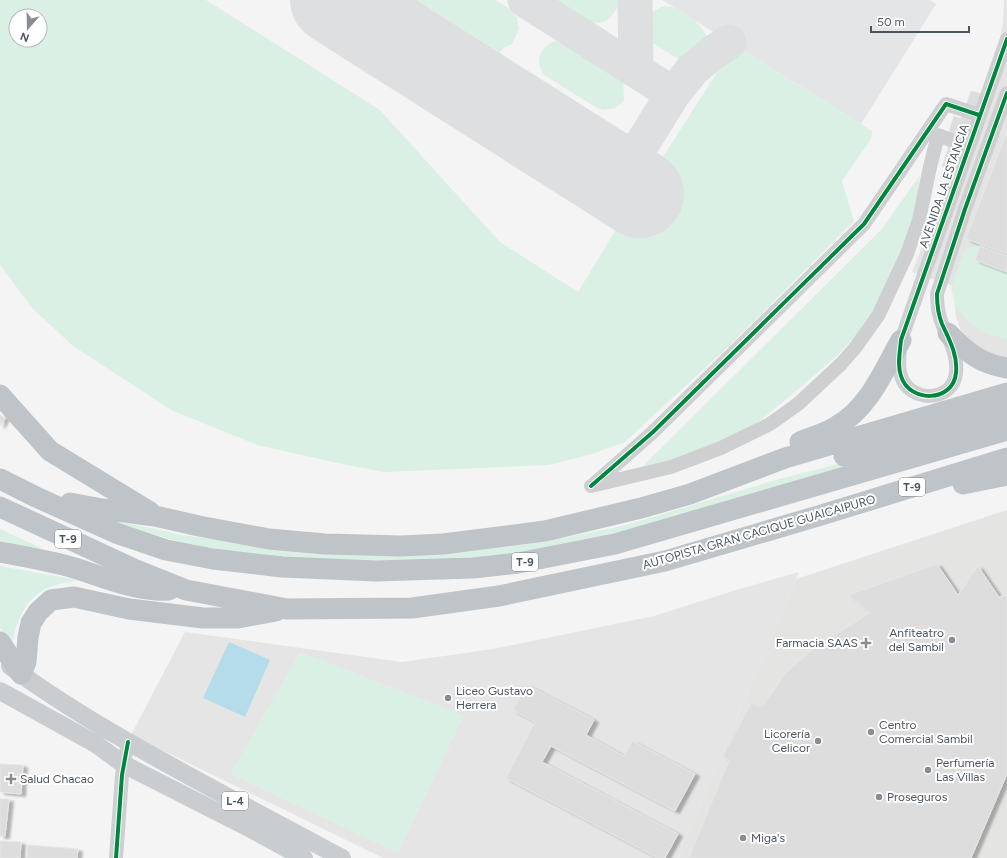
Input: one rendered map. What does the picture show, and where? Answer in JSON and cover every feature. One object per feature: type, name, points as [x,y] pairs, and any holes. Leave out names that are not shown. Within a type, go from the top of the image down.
[{"type":"highway","points":[[948,333],[959,345],[984,363],[1007,368]]},
{"type":"highway","points":[[749,473],[758,459],[837,426],[854,412],[868,397],[880,380],[900,340]]},
{"type":"highway","points":[[36,497],[102,509],[155,516],[269,539],[325,544],[401,546],[443,544],[545,531],[648,506],[690,494],[749,473],[785,458],[1007,393]]},
{"type":"highway","points":[[0,395],[50,451],[155,516]]},
{"type":"highway","points":[[749,473],[786,470],[1007,411]]},
{"type":"highway","name":"T-9","points":[[0,479],[116,533],[166,550],[213,559],[282,567],[376,571],[473,568],[518,564],[615,544],[1007,430]]},
{"type":"highway","name":"AUTOPISTA GRAN CACIQUE GUAICAIPURO","points":[[0,507],[136,570],[186,590],[287,609],[412,608],[499,596],[665,560],[818,516],[1007,458]]},
{"type":"highway","points":[[818,516],[1007,475]]},
{"type":"highway","points":[[0,552],[64,565],[138,587],[157,591],[186,590]]},
{"type":"highway","points":[[21,674],[26,662],[28,637],[32,623],[38,612],[51,600],[74,597],[129,609],[203,618],[238,618],[287,609]]},
{"type":"highway","points":[[0,642],[21,674]]},
{"type":"main road","points":[[0,658],[21,674]]},
{"type":"main road","name":"L-4","points":[[21,674],[77,712],[128,742],[212,790],[342,858]]},
{"type":"main road","name":"L-4","points":[[0,691],[96,744],[123,764],[251,829],[304,858]]},
{"type":"street","name":"AVENIDA LA ESTANCIA","points":[[948,333],[956,359],[956,374],[950,388],[942,394],[931,396],[917,394],[907,388],[901,378],[899,362],[900,340],[1007,39]]},
{"type":"street","points":[[948,333],[942,324],[939,314],[937,294],[965,209],[1007,93]]},
{"type":"street","points":[[968,148],[938,135],[919,220],[907,254],[878,316],[850,353],[798,404],[770,424],[721,448],[672,467],[591,486],[653,432],[864,224],[946,104],[979,115]]},
{"type":"street","points":[[116,858],[123,764],[128,742]]},
{"type":"shaded area","points":[[662,0],[930,0],[936,4],[861,124]]},
{"type":"shaded area","points":[[1004,0],[1007,0],[1007,366],[976,349],[961,331],[956,317],[953,286],[912,272],[962,145],[999,44],[1003,24]]},
{"type":"shaded area","name":"Centro Comercial Sambil","points":[[1007,510],[1007,858],[678,858],[796,579]]},
{"type":"shaded area","name":"Liceo Gustavo Herrera","points":[[799,572],[678,858],[383,858],[131,735],[185,632],[402,662],[493,649],[654,616]]},
{"type":"green space","points":[[0,0],[206,0],[380,110],[500,242],[578,292],[612,236],[727,57],[733,51],[741,49],[872,131],[871,139],[842,181],[854,221],[732,343],[625,442],[592,454],[549,465],[384,472],[257,445],[171,410],[73,346],[33,309],[0,265]]},
{"type":"green space","points":[[416,0],[495,0],[510,9],[517,18],[519,29],[512,44],[503,48],[500,53]]},
{"type":"green space","points":[[557,0],[621,0],[617,8],[607,20],[595,23],[581,20],[562,7]]},
{"type":"green space","points":[[667,6],[683,12],[692,18],[705,33],[707,40],[705,48],[698,54],[687,59],[680,60],[653,43],[648,35],[649,17],[652,12],[661,7]]},
{"type":"green space","points":[[555,41],[563,42],[623,79],[623,102],[615,108],[603,110],[597,108],[544,75],[539,65],[540,55],[550,43]]},
{"type":"green space","points":[[920,175],[915,223],[887,293],[857,334],[837,356],[751,428],[724,444],[632,477],[881,230]]},
{"type":"green space","points":[[981,245],[1007,254],[1007,339],[986,334],[963,316],[955,304],[951,288],[963,254],[967,248]]},
{"type":"green space","points":[[1007,420],[602,539],[496,556],[417,562],[264,557],[183,543],[99,517],[182,535],[281,548],[461,552],[542,542],[623,526],[772,481]]},
{"type":"green space","points":[[0,529],[52,553],[0,542]]},
{"type":"green space","points":[[0,566],[78,580],[62,583],[43,590],[29,602],[20,618],[11,645],[0,628]]},
{"type":"green space","points":[[300,652],[464,715],[398,853],[230,774]]},
{"type":"water","points":[[229,642],[270,660],[245,717],[203,698]]},
{"type":"building","points":[[971,91],[982,94],[953,170],[942,167],[952,135],[948,134],[954,116],[961,119]]},
{"type":"building","points":[[1007,132],[1007,254],[966,239]]},
{"type":"building","points":[[980,246],[1007,256],[1007,272],[975,260]]},
{"type":"building","points":[[0,415],[5,418],[0,426]]},
{"type":"building","name":"Centro Comercial Sambil","points":[[937,564],[958,595],[978,566],[999,597],[1007,595],[1007,774],[971,858],[689,858],[729,760],[723,756],[751,703],[762,707],[786,673],[811,651],[869,613],[849,595]]},
{"type":"building","points":[[527,685],[594,720],[586,735],[624,756],[632,741],[695,774],[675,811],[551,746],[542,762],[678,834],[665,858],[658,858],[506,778],[535,722],[513,710]]},
{"type":"building","name":"Salud Chacao","points":[[0,764],[23,765],[21,794],[0,792]]},
{"type":"building","points":[[0,799],[9,799],[5,836],[0,836]]},
{"type":"building","points":[[0,841],[21,842],[20,858],[0,858]]},
{"type":"building","points":[[28,845],[78,849],[77,858],[27,858]]},
{"type":"taxiway","points":[[525,0],[673,94],[619,181]]},
{"type":"taxiway","points":[[635,0],[636,70]]},
{"type":"taxiway","points":[[673,94],[693,69],[729,42]]},
{"type":"runway","points":[[334,0],[640,194]]},
{"type":"cycle path","points":[[1007,39],[901,340],[899,363],[901,376],[906,385],[921,395],[930,396],[947,390],[953,383],[956,373],[956,360],[950,341],[942,324],[937,294],[965,209],[1007,93]]},
{"type":"cycle path","points":[[591,486],[653,432],[864,224],[946,104],[979,115]]},
{"type":"cycle path","points":[[116,858],[122,775],[128,742]]},
{"type":"place","name":"Anfiteatro del Sambil","points":[[952,640]]},
{"type":"place","name":"Farmacia SAAS","points":[[866,643]]},
{"type":"place","name":"Liceo Gustavo Herrera","points":[[448,698]]},
{"type":"place","name":"Centro Comercial Sambil","points":[[871,732]]},
{"type":"place","name":"Licorería Celicor","points":[[818,741]]},
{"type":"place","name":"Perfumería Las Villas","points":[[928,770]]},
{"type":"place","name":"Salud Chacao","points":[[11,779]]},
{"type":"place","name":"Proseguros","points":[[879,797]]},
{"type":"place","name":"Miga's","points":[[743,838]]}]
